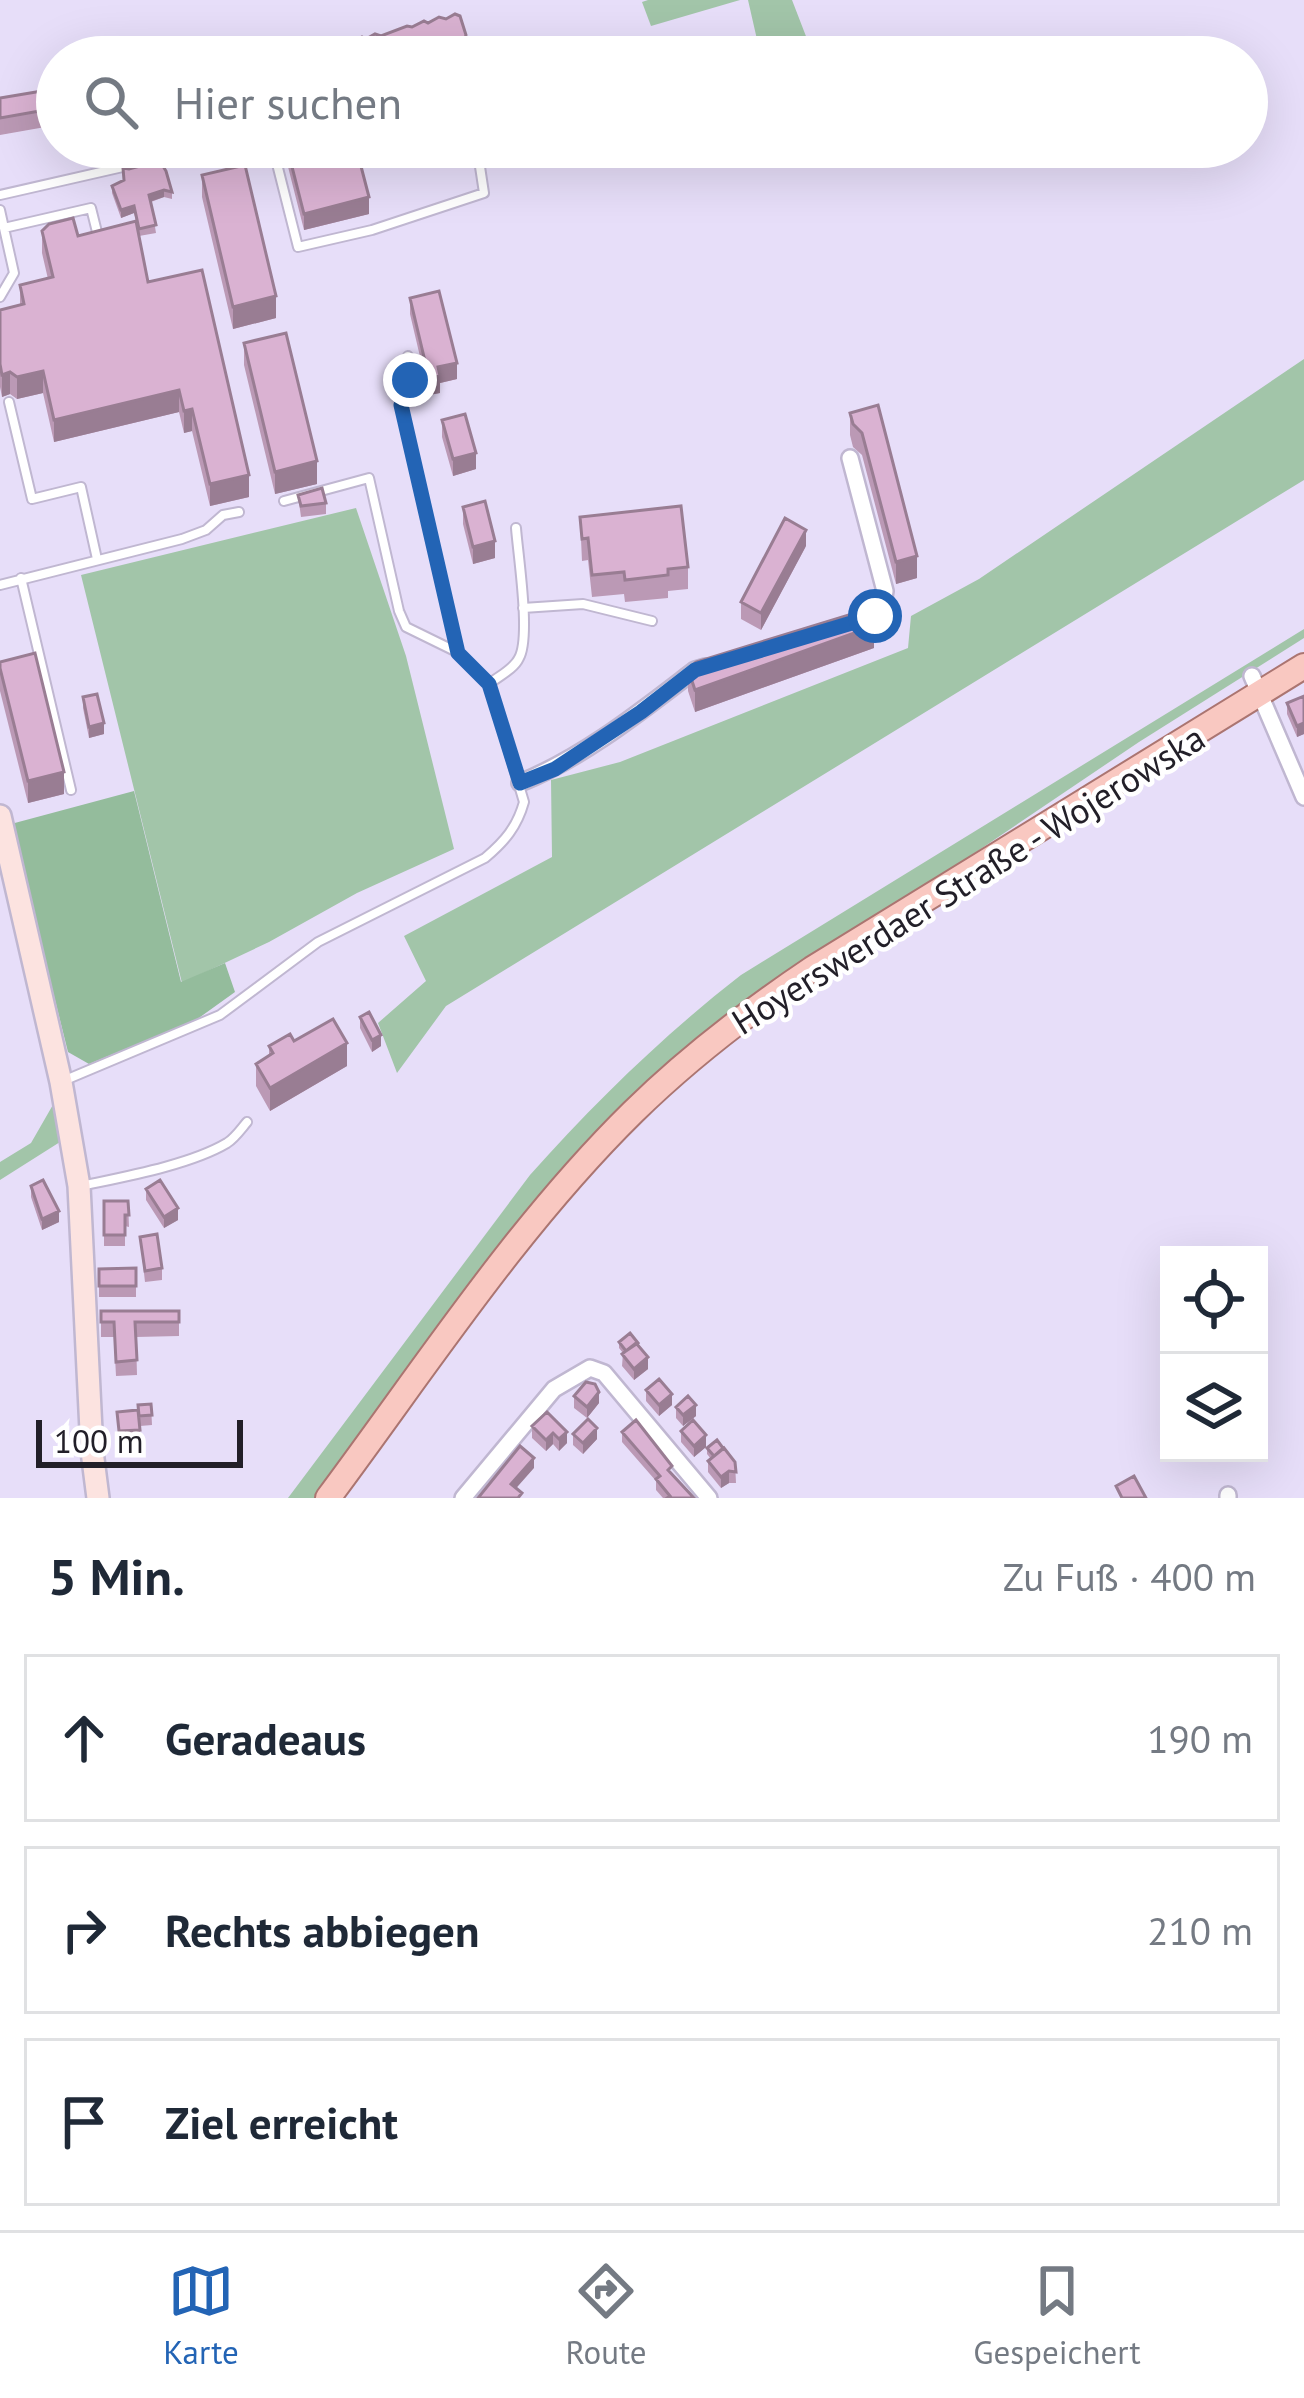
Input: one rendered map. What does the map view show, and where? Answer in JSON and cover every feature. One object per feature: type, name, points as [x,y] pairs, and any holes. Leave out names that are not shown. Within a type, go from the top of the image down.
[{"type":"main road","name":"Hoyerswerdaer Straße - Wojerowska","points":[[328,1498],[534,1222],[634,1111],[694,1056],[812,969],[1256,686],[1304,666]]},
{"type":"main road","points":[[0,816],[61,1082],[79,1186],[98,1498]]},
{"type":"street","points":[[830,629],[875,616],[884,604],[850,458]]},
{"type":"street","points":[[520,783],[555,769],[695,670],[718,663]]},
{"type":"street","points":[[1256,686],[1304,797]]},
{"type":"street","points":[[463,1498],[554,1389],[590,1368],[604,1373],[709,1498]]},
{"type":"lane","points":[[0,196],[118,168]]},
{"type":"lane","points":[[278,168],[298,247],[372,230],[484,193],[480,168]]},
{"type":"lane","points":[[4,228],[91,208],[98,239]]},
{"type":"lane","points":[[0,210],[14,273],[0,297]]},
{"type":"lane","points":[[408,356],[410,380],[401,405],[458,653]]},
{"type":"lane","points":[[9,402],[32,499],[81,487],[97,559]]},
{"type":"lane","points":[[61,1082],[220,1015],[318,942],[485,858],[507,839],[520,819],[524,802],[520,783],[489,684],[458,653],[406,627],[369,478],[284,501]]},
{"type":"lane","points":[[0,585],[182,539],[206,530],[223,515],[238,512]]},
{"type":"lane","points":[[489,684],[517,663],[523,650],[515,528]]},
{"type":"lane","points":[[21,578],[71,790]]},
{"type":"lane","points":[[523,608],[583,604],[652,621]]},
{"type":"lane","points":[[79,1186],[191,1158],[230,1142],[247,1122]]},
{"type":"green space","points":[[740,0],[651,26],[642,2]]},
{"type":"green space","points":[[748,0],[792,0],[806,36],[756,36]]},
{"type":"green space","points":[[1304,359],[1304,480],[446,1006],[397,1073],[378,1023],[426,981],[404,936],[552,857],[551,780],[620,762],[908,648],[911,616],[979,579]]},
{"type":"green space","points":[[356,508],[406,656],[454,849],[182,983],[81,575]]},
{"type":"green space","points":[[1304,629],[1304,638],[1139,742],[702,1037],[317,1498],[288,1498],[530,1175],[685,1021],[741,975]]},
{"type":"green space","points":[[134,791],[181,982],[225,963],[235,992],[196,1020],[89,1064],[68,1052],[11,824]]},
{"type":"green space","points":[[54,1103],[60,1142],[0,1180],[0,1162],[31,1143]]},
{"type":"building","points":[[460,16],[466,36],[381,36],[439,17]]},
{"type":"building","points":[[36,92],[36,112],[0,118],[0,98]]},
{"type":"building","points":[[123,168],[166,171],[172,192],[149,195],[156,225],[139,229],[134,206],[121,210],[112,186],[124,180]]},
{"type":"building","points":[[246,168],[276,296],[233,307],[202,175]]},
{"type":"building","points":[[292,168],[361,168],[369,197],[304,214]]},
{"type":"building","points":[[73,218],[78,236],[136,221],[148,282],[202,270],[249,475],[210,484],[192,409],[184,411],[179,390],[54,420],[43,371],[2,375],[0,310],[24,304],[20,285],[53,277],[42,231],[49,224]]},
{"type":"building","points":[[439,291],[457,363],[438,367],[440,376],[429,378],[410,298]]},
{"type":"building","points":[[286,333],[317,461],[275,472],[244,343]]},
{"type":"building","points":[[878,405],[917,556],[896,562],[862,433],[850,413]]},
{"type":"building","points":[[465,414],[476,453],[453,459],[442,420]]},
{"type":"building","points":[[322,488],[326,503],[301,506],[298,495]]},
{"type":"building","points":[[485,501],[495,541],[473,547],[463,507]]},
{"type":"building","points":[[681,506],[688,567],[668,569],[668,575],[625,580],[624,572],[592,575],[580,517]]},
{"type":"building","points":[[785,518],[806,530],[761,613],[741,602]]},
{"type":"building","points":[[868,609],[874,626],[695,690],[688,669],[696,662]]},
{"type":"building","points":[[35,653],[64,772],[28,781],[0,662]]},
{"type":"building","points":[[97,694],[104,723],[89,727],[83,697]]},
{"type":"building","points":[[1304,696],[1304,723],[1297,726],[1287,703]]},
{"type":"building","points":[[369,1012],[381,1035],[372,1040],[360,1017]]},
{"type":"building","points":[[333,1019],[347,1043],[270,1088],[256,1064],[273,1053],[269,1046],[290,1034],[294,1041]]},
{"type":"building","points":[[43,1180],[59,1211],[42,1219],[31,1186]]},
{"type":"building","points":[[160,1180],[178,1208],[164,1217],[146,1189]]},
{"type":"building","points":[[104,1201],[128,1201],[125,1235],[104,1235]]},
{"type":"building","points":[[157,1234],[162,1268],[145,1271],[140,1237]]},
{"type":"building","points":[[136,1268],[136,1286],[99,1286],[99,1269]]},
{"type":"building","points":[[101,1311],[179,1311],[179,1322],[135,1322],[137,1360],[116,1362],[114,1322],[101,1322]]},
{"type":"building","points":[[630,1333],[638,1343],[626,1351],[619,1342]]},
{"type":"building","points":[[636,1343],[648,1357],[634,1369],[622,1354]]},
{"type":"building","points":[[659,1379],[672,1394],[659,1405],[646,1390]]},
{"type":"building","points":[[586,1382],[595,1384],[599,1392],[587,1407],[574,1396]]},
{"type":"building","points":[[688,1396],[696,1405],[683,1415],[676,1407]]},
{"type":"building","points":[[151,1404],[152,1415],[139,1416],[138,1405]]},
{"type":"building","points":[[138,1410],[140,1430],[119,1431],[117,1412]]},
{"type":"building","points":[[547,1412],[567,1432],[559,1439],[553,1433],[546,1440],[532,1426]]},
{"type":"building","points":[[588,1419],[597,1428],[583,1443],[573,1434]]},
{"type":"building","points":[[636,1420],[672,1466],[668,1470],[694,1498],[667,1498],[656,1479],[660,1476],[622,1432]]},
{"type":"building","points":[[693,1420],[706,1435],[694,1446],[681,1431]]},
{"type":"building","points":[[717,1440],[723,1448],[714,1456],[707,1448]]},
{"type":"building","points":[[520,1446],[534,1458],[511,1484],[522,1493],[518,1498],[478,1498]]},
{"type":"building","points":[[724,1448],[736,1472],[721,1477],[708,1461]]},
{"type":"building","points":[[1134,1476],[1146,1498],[1122,1498],[1116,1486]]},
{"type":"route","points":[[410,380],[401,405],[458,653],[489,684],[520,783],[555,769],[695,670],[875,616]]}]
